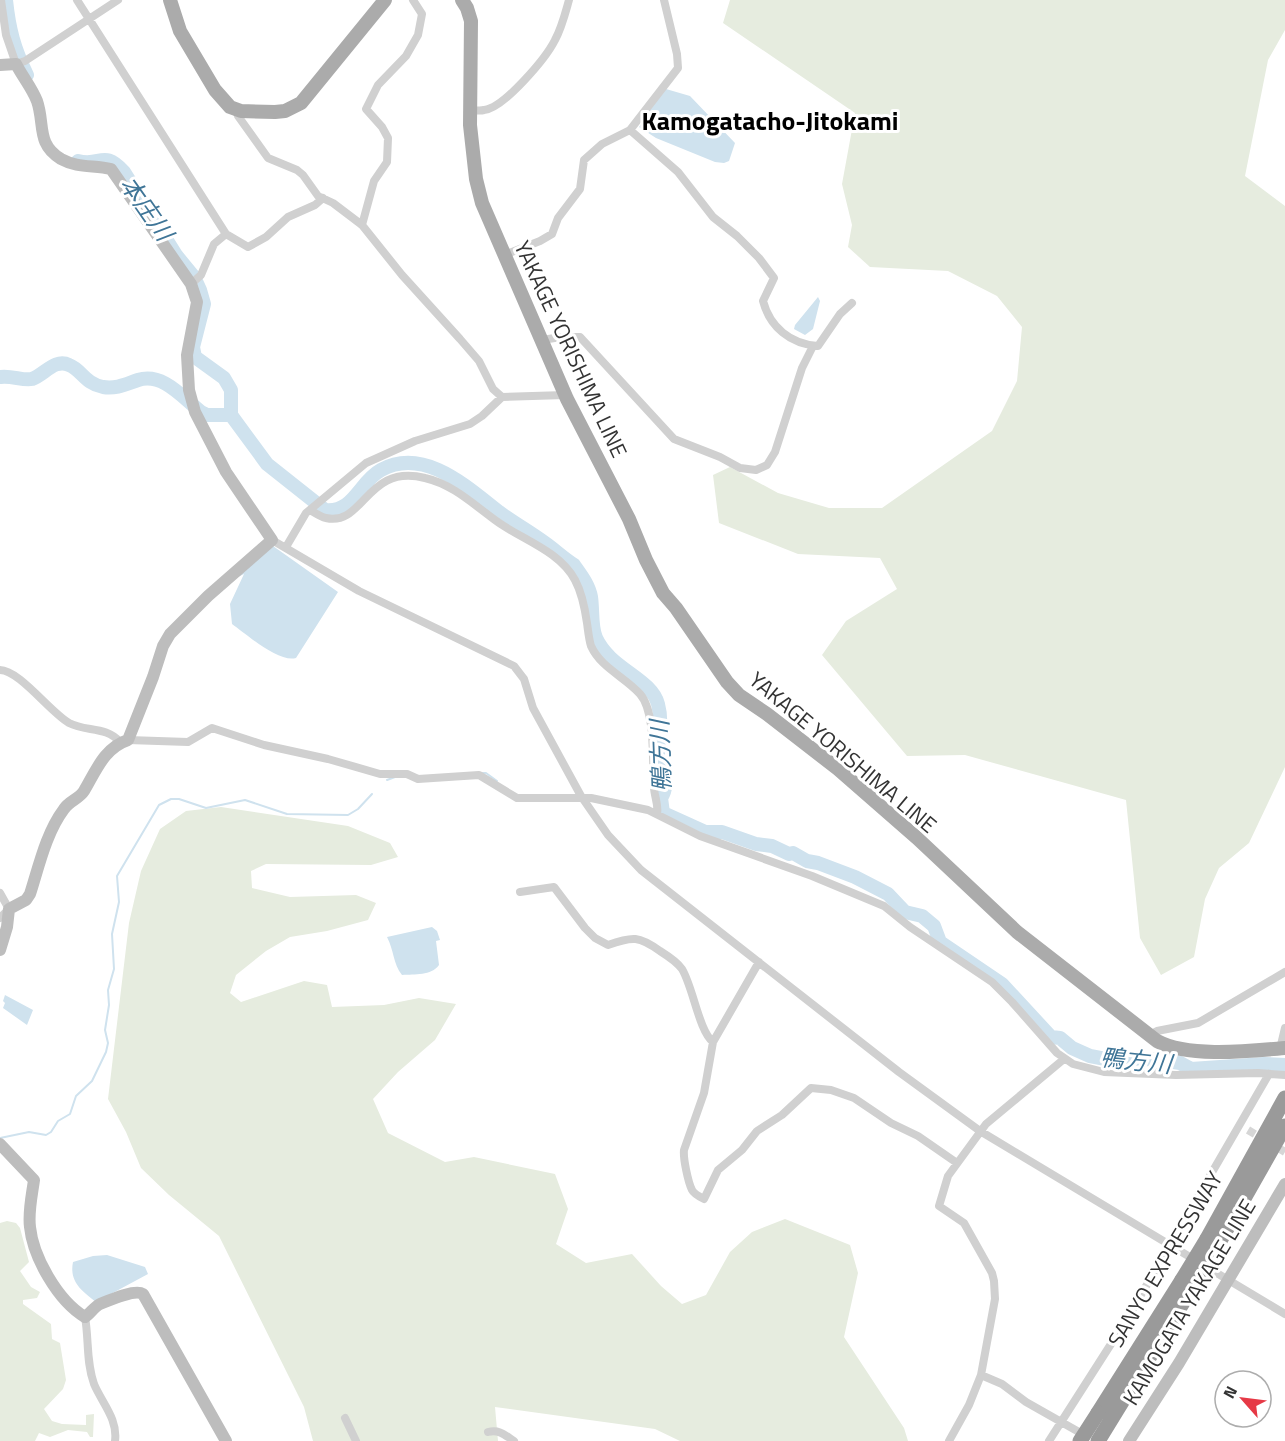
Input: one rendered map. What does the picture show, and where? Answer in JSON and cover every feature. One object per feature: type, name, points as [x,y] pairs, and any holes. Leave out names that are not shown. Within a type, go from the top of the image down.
[{"type":"highway","name":"SANYO EXPRESSWAY","points":[[1212,1242],[1285,1098]]},
{"type":"highway","name":"SANYO EXPRESSWAY","points":[[1080,1441],[1104,1417],[1285,1125]]},
{"type":"highway","name":"SANYO EXPRESSWAY","points":[[1097,1441],[1104,1417]]},
{"type":"main road","points":[[170,0],[175,22],[207,78],[222,99],[236,110],[285,111],[301,103],[385,0]]},
{"type":"main road","name":"YAKAGE YORISHIMA LINE","points":[[462,0],[471,21],[470,124],[476,179],[482,203],[565,395],[629,519],[646,560],[663,593],[727,682],[739,695],[838,769],[1017,932],[1169,1052],[1282,1048]]},
{"type":"main road","points":[[0,65],[20,63],[36,101],[42,122],[43,140],[51,151],[75,164],[90,168],[111,169],[195,280],[196,302],[187,355],[193,406],[226,472],[272,540],[208,596],[170,634],[124,741],[100,760],[82,794],[63,809],[49,837],[30,894],[26,900],[9,909],[7,927],[0,950]]},
{"type":"main road","points":[[0,1144],[34,1180],[31,1237],[44,1268],[63,1299],[85,1317],[99,1305],[133,1292],[143,1294],[226,1441]]},
{"type":"main road","name":"KAMOGATA YAKAGE LINE","points":[[1129,1441],[1162,1392],[1285,1184]]},
{"type":"street","points":[[1,0],[6,36],[20,63],[118,0]]},
{"type":"street","points":[[77,0],[226,234],[248,247],[266,237],[288,217],[315,205],[323,198]]},
{"type":"street","points":[[362,225],[375,181],[387,162],[388,138],[382,127],[366,109],[378,85],[406,57],[418,34],[422,14],[413,0]]},
{"type":"street","points":[[470,110],[486,110],[504,99],[530,76],[554,42],[569,0]]},
{"type":"street","points":[[504,255],[540,242],[552,234],[558,218],[580,189],[584,160],[602,144],[630,130],[678,68],[677,54],[664,0]]},
{"type":"street","points":[[236,110],[268,158],[297,170],[318,196],[333,203],[362,225],[402,275],[466,346],[478,361],[493,389],[502,397]]},
{"type":"street","points":[[630,130],[678,172],[713,217],[752,251],[774,278],[762,301],[767,315],[786,336],[802,345],[818,346],[840,314],[852,303]]},
{"type":"street","points":[[195,280],[214,244],[226,234]]},
{"type":"street","points":[[542,340],[580,337],[674,439],[720,457],[740,468],[756,470],[767,465],[775,452],[802,368],[813,346]]},
{"type":"street","points":[[286,547],[312,508],[366,463],[415,441],[470,424],[482,417],[502,397],[565,395]]},
{"type":"street","points":[[312,508],[325,518],[341,517],[358,507],[377,485],[387,478],[403,475],[424,478],[443,484],[483,510],[495,521],[552,556],[574,579],[585,609],[591,646],[602,661],[636,690],[646,704],[650,721],[657,812]]},
{"type":"street","points":[[272,540],[359,591],[514,666],[524,679],[533,708],[581,795],[602,829],[630,860],[941,1104],[980,1131],[1285,1314]]},
{"type":"street","points":[[0,670],[6,670],[18,678],[69,722],[98,729],[124,741],[189,742],[212,728],[264,745],[328,759],[380,774],[407,774],[418,779],[479,775],[517,798],[581,795],[657,812],[700,836],[812,876],[884,906],[910,927],[992,982],[1064,1059],[1104,1072],[1285,1075]]},
{"type":"street","points":[[520,892],[554,887],[595,938],[608,945],[627,938],[646,941],[670,958],[681,969],[696,1003],[705,1034],[713,1042]]},
{"type":"street","points":[[0,893],[9,909],[0,918]]},
{"type":"street","points":[[759,962],[713,1042],[704,1093],[684,1157],[692,1189],[704,1199],[718,1170],[742,1150],[757,1131],[782,1115],[811,1088],[831,1090],[854,1098],[891,1123],[918,1136],[957,1163]]},
{"type":"street","points":[[1149,1035],[1157,1031],[1198,1023],[1285,972]]},
{"type":"street","points":[[1282,1048],[1285,1028]]},
{"type":"street","points":[[1159,1072],[1169,1052]]},
{"type":"street","points":[[948,1441],[969,1405],[981,1375],[994,1299],[994,1281],[992,1273],[964,1222],[939,1206],[948,1176],[980,1131],[1064,1059]]},
{"type":"street","points":[[1049,1441],[1127,1319],[1269,1074]]},
{"type":"street","points":[[1239,1126],[1248,1130]]},
{"type":"street","points":[[85,1317],[88,1330],[89,1362],[94,1382],[117,1431],[115,1441]]},
{"type":"street","points":[[981,1375],[1010,1389],[1026,1402],[1097,1441]]},
{"type":"street","points":[[345,1418],[356,1441]]},
{"type":"street","points":[[488,1432],[494,1430],[501,1432],[514,1441]]},
{"type":"shaded area","points":[[730,0],[1285,0],[1285,30],[1268,60],[1245,176],[1285,206],[1285,767],[1249,843],[1219,868],[1205,899],[1194,957],[1161,975],[1140,938],[1126,800],[965,755],[907,756],[822,655],[846,621],[897,589],[880,558],[798,554],[719,523],[713,475],[730,467],[778,493],[829,508],[882,508],[992,431],[1017,381],[1022,327],[997,296],[948,271],[870,267],[848,247],[852,225],[842,184],[855,113],[723,23]]},
{"type":"shaded area","points":[[221,807],[348,826],[390,843],[398,857],[371,865],[266,864],[251,871],[252,888],[290,897],[356,895],[376,903],[368,920],[327,931],[290,937],[266,951],[236,975],[230,993],[241,1002],[304,981],[327,985],[332,1007],[384,1005],[419,998],[456,1004],[435,1040],[398,1072],[373,1099],[388,1133],[445,1162],[474,1157],[555,1174],[568,1209],[556,1244],[586,1263],[632,1254],[661,1286],[682,1304],[706,1295],[730,1252],[752,1232],[785,1219],[850,1245],[858,1273],[844,1337],[904,1428],[908,1441],[680,1441],[655,1429],[495,1407],[498,1441],[313,1441],[304,1407],[219,1236],[169,1195],[141,1168],[126,1132],[108,1099],[129,923],[141,871],[160,829],[186,811]]},
{"type":"shaded area","points":[[7,1221],[16,1223],[20,1228],[29,1262],[20,1271],[31,1287],[40,1292],[37,1298],[23,1300],[23,1304],[51,1324],[52,1339],[60,1343],[66,1380],[63,1389],[44,1409],[52,1421],[62,1424],[86,1425],[86,1415],[94,1414],[93,1437],[90,1437],[87,1432],[68,1430],[50,1437],[39,1433],[35,1441],[0,1441],[0,1223]]},
{"type":"water","points":[[666,89],[690,96],[735,143],[729,161],[715,162],[656,138],[639,127],[648,116],[645,114]]},
{"type":"water","points":[[818,297],[820,301],[813,329],[805,335],[794,329],[795,325]]},
{"type":"water","points":[[273,546],[338,592],[296,658],[272,652],[232,624],[230,604],[244,574],[234,579]]},
{"type":"water","points":[[432,927],[437,931],[440,940],[436,941],[439,965],[427,973],[402,975],[387,937]]},
{"type":"water","points":[[5,995],[33,1010],[27,1025],[3,1008]]},
{"type":"water","points":[[107,1255],[145,1267],[148,1274],[96,1302],[75,1281],[73,1262],[93,1256]]},
{"type":"waterway","name":"本庄川","points":[[6,0],[13,38],[27,75]]},
{"type":"waterway","name":"本庄川","points":[[78,161],[106,160],[117,165],[124,172],[176,255],[194,277],[204,304],[193,347],[195,357],[224,378],[231,390],[231,415]]},
{"type":"waterway","points":[[0,377],[32,379],[54,365],[64,363],[73,367],[92,383],[103,387],[117,387],[138,380],[156,380],[172,388],[207,415],[231,415]]},
{"type":"waterway","name":"鴨方川","points":[[231,415],[267,464],[325,510],[343,507],[356,496],[373,475],[381,470],[397,464],[413,463],[429,466],[474,492],[574,565],[590,593],[594,634],[602,649],[647,687],[658,704],[660,723],[658,761],[665,782],[661,798],[663,813],[705,832],[722,832],[756,844],[772,846],[789,854],[793,853],[807,861],[855,877],[888,894],[905,912],[922,916],[934,926],[940,942],[1002,984],[1051,1037],[1060,1038],[1072,1048],[1090,1056],[1111,1060],[1126,1058],[1161,1060],[1180,1063],[1191,1069],[1264,1064],[1285,1065]]},
{"type":"waterway","points":[[481,773],[486,773],[497,781]]},
{"type":"waterway","points":[[387,780],[395,777]]},
{"type":"waterway","points":[[0,1138],[29,1132],[46,1135],[51,1132],[58,1121],[70,1114],[76,1096],[92,1081],[106,1052],[108,990],[114,969],[112,934],[119,902],[117,876],[159,805],[171,799],[179,799],[206,808],[245,800],[287,814],[348,815],[358,809],[372,794]]},
{"type":"tunnel","points":[[1248,1130],[1285,1152]]},
{"type":"district","name":"Kamogatacho-Jitokami","points":[[770,120]]}]
